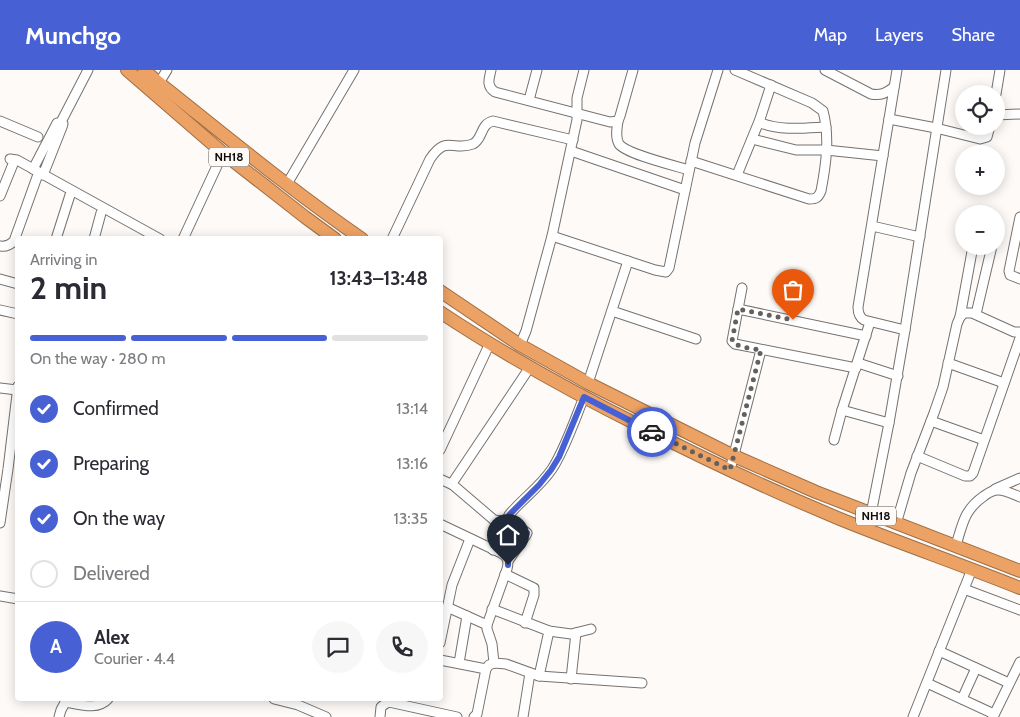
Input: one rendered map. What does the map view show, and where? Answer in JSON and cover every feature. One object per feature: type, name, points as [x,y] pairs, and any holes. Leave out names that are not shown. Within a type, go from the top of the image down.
[{"type":"highway","name":"NH18","points":[[127,70],[223,153],[322,234]]},
{"type":"highway","name":"NH18","points":[[144,70],[287,184],[358,236]]},
{"type":"highway","points":[[190,124],[198,113]]},
{"type":"highway","name":"NH18","points":[[443,293],[520,345],[588,383],[734,456],[816,492],[1020,571]]},
{"type":"highway","name":"NH18","points":[[443,314],[530,367],[666,440],[785,496],[1020,588]]},
{"type":"highway","points":[[666,440],[674,426]]},
{"type":"street","points":[[16,236],[57,123],[61,122],[88,70]]},
{"type":"street","points":[[160,83],[167,70]]},
{"type":"street","points":[[287,184],[354,70]]},
{"type":"street","points":[[492,70],[488,84],[490,89],[495,92],[610,122],[618,121]]},
{"type":"street","points":[[528,100],[536,70]]},
{"type":"street","points":[[520,345],[526,331],[552,236],[577,120],[577,98],[584,70]]},
{"type":"street","points":[[633,70],[618,121],[617,138],[618,143],[622,147],[640,155],[737,175],[809,199],[819,197],[826,165],[826,128],[823,111],[818,106],[736,70]]},
{"type":"street","points":[[552,236],[661,272],[666,272],[669,268],[699,130],[718,70]]},
{"type":"street","points":[[824,70],[876,96],[882,95],[894,87]]},
{"type":"street","points":[[897,70],[858,313],[860,318],[870,322],[905,330]]},
{"type":"street","points":[[866,529],[871,514],[890,423],[946,70]]},
{"type":"street","points":[[998,85],[1000,70]]},
{"type":"street","points":[[737,175],[760,120],[771,86]]},
{"type":"street","points":[[1005,115],[1020,114]]},
{"type":"street","points":[[889,119],[955,133]]},
{"type":"street","points":[[760,120],[765,125],[791,128],[826,128]]},
{"type":"street","points":[[0,121],[38,137]]},
{"type":"street","points":[[393,236],[430,159],[444,145],[471,144],[476,142],[485,125],[493,121],[573,140]]},
{"type":"street","points":[[964,135],[980,139],[987,137],[988,135]]},
{"type":"street","points":[[752,139],[796,150],[826,150],[883,156]]},
{"type":"street","points":[[571,151],[685,190]]},
{"type":"street","points":[[184,236],[223,153]]},
{"type":"street","points":[[0,196],[13,164],[10,159],[17,160],[70,195],[143,236]]},
{"type":"street","points":[[38,174],[154,236]]},
{"type":"street","points":[[57,236],[70,195]]},
{"type":"street","points":[[95,236],[101,213]]},
{"type":"street","points":[[1020,217],[1009,271],[1010,275],[1020,279]]},
{"type":"street","points":[[872,226],[920,237]]},
{"type":"street","points":[[0,246],[6,247],[15,238]]},
{"type":"street","points":[[896,524],[911,473],[943,386],[960,317],[971,255]]},
{"type":"street","points":[[976,314],[990,255]]},
{"type":"street","points":[[588,383],[628,261]]},
{"type":"street","points":[[0,280],[15,283]]},
{"type":"street","points":[[742,288],[732,341],[735,344],[857,366],[898,376]]},
{"type":"street","points":[[738,309],[866,336]]},
{"type":"street","points":[[0,310],[15,313]]},
{"type":"street","points":[[612,311],[696,338]]},
{"type":"street","points":[[960,317],[964,313],[972,313],[1014,332],[1020,332]]},
{"type":"street","points":[[834,440],[870,322]]},
{"type":"street","points":[[917,456],[961,475],[970,476],[973,473],[1020,338]]},
{"type":"street","points":[[443,444],[490,343]]},
{"type":"street","points":[[730,470],[761,350]]},
{"type":"street","points":[[948,363],[1004,383]]},
{"type":"street","points":[[453,485],[455,478],[530,367]]},
{"type":"street","points":[[0,388],[15,390]]},
{"type":"street","points":[[493,550],[510,520],[509,515],[539,485],[559,457],[584,397]]},
{"type":"street","points":[[0,523],[4,468],[15,402]]},
{"type":"street","points":[[842,410],[890,423]]},
{"type":"street","points":[[931,421],[984,440]]},
{"type":"street","points":[[956,545],[968,510],[974,502],[1020,478]]},
{"type":"street","points":[[443,480],[453,485],[494,520],[510,520],[527,533],[508,561],[487,624],[494,663]]},
{"type":"street","points":[[990,492],[1004,491],[1020,497]]},
{"type":"street","points":[[443,526],[506,556],[508,561]]},
{"type":"street","points":[[443,628],[452,585],[470,539]]},
{"type":"street","points":[[913,717],[972,569]]},
{"type":"street","points":[[505,574],[534,588],[534,595],[525,623]]},
{"type":"street","points":[[964,589],[1020,610]]},
{"type":"street","points":[[0,596],[15,598]]},
{"type":"street","points":[[447,607],[487,624]]},
{"type":"street","points":[[492,609],[549,631],[571,634],[592,629]]},
{"type":"street","points":[[459,663],[467,616]]},
{"type":"street","points":[[523,717],[549,631]]},
{"type":"street","points":[[571,679],[576,633]]},
{"type":"street","points":[[939,651],[1010,684]]},
{"type":"street","points":[[443,660],[486,669]]},
{"type":"street","points":[[927,683],[994,716],[1020,662]]},
{"type":"street","points":[[474,717],[477,714],[486,669],[494,663],[506,664],[535,675],[642,684]]},
{"type":"street","points":[[962,699],[976,668]]},
{"type":"street","points":[[59,717],[66,701],[93,706],[103,704],[106,701]]},
{"type":"street","points":[[380,717],[381,707],[388,701]]},
{"type":"street","points":[[393,701],[456,717]]},
{"type":"street","points":[[299,702],[326,717]]},
{"type":"way so far","points":[[652,432],[730,470],[761,350],[740,346],[732,341],[738,309],[793,320]]},
{"type":"route","points":[[508,565],[508,561],[527,533],[511,521],[509,515],[551,470],[559,457],[584,397],[652,432]]}]
